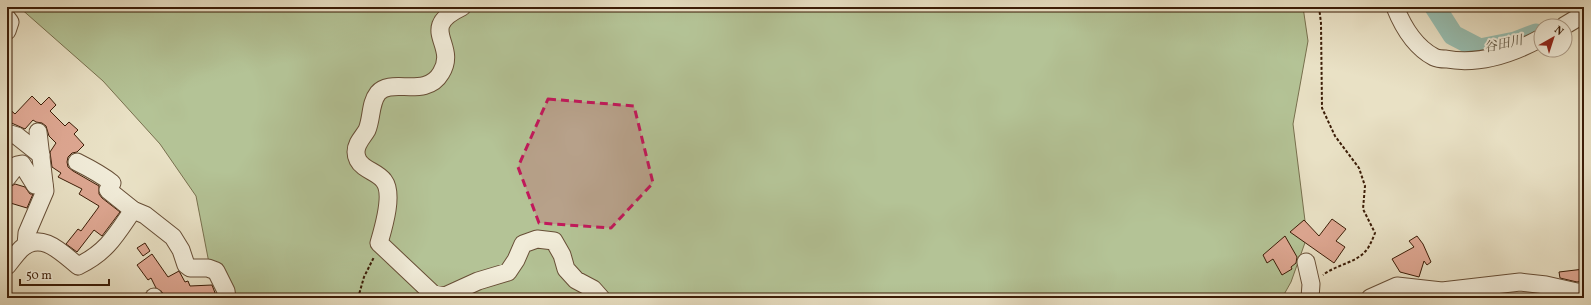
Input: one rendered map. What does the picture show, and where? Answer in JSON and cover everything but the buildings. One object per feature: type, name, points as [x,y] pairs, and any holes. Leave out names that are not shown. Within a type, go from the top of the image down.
[{"type":"street","points":[[462,7],[442,20],[439,28],[445,54],[445,66],[440,75],[427,86],[411,88],[388,87],[379,92],[374,101],[370,122],[359,142],[356,152],[358,162],[384,181],[387,191],[386,214],[379,243],[433,294],[445,296],[473,283],[508,272],[516,260],[523,244],[537,239],[554,241],[562,255],[566,269],[576,280],[593,288],[601,298]]},
{"type":"street","points":[[1395,7],[1412,39],[1435,58],[1455,61],[1474,60],[1506,55],[1533,42]]},
{"type":"street","points":[[1573,21],[1584,14]]},
{"type":"street","points":[[7,18],[10,22],[7,31]]},
{"type":"street","points":[[26,245],[27,232],[44,195],[38,132]]},
{"type":"street","points":[[7,133],[17,136],[41,155]]},
{"type":"street","points":[[77,162],[91,169],[112,183],[108,190],[133,210],[145,215],[172,237],[181,250],[186,265],[190,268],[208,268],[216,271],[226,291],[227,298]]},
{"type":"street","points":[[7,178],[17,166],[22,164],[35,185],[44,185]]},
{"type":"street","points":[[7,266],[26,245],[40,242],[53,246],[78,266],[102,251],[112,240],[133,210]]},
{"type":"street","points":[[1306,262],[1311,291]]},
{"type":"street","points":[[1370,298],[1397,286],[1442,291],[1520,282],[1584,292]]},
{"type":"path","points":[[1311,291],[1329,270],[1356,259],[1368,248],[1375,233],[1363,209],[1365,186],[1359,168],[1335,136],[1322,108],[1321,23],[1319,7]]},
{"type":"path","points":[[358,298],[364,277],[379,243]]},
{"type":"highlighted area","points":[[548,99],[634,106],[653,183],[611,228],[539,223],[518,167]]},
{"type":"green space","points":[[19,7],[1303,7],[1308,41],[1293,124],[1307,237],[1291,282],[1282,298],[230,298],[209,263],[196,196],[160,144],[103,81]]},
{"type":"waterway","name":"谷田川","points":[[1435,7],[1453,35],[1480,49],[1515,42],[1533,35]]},
{"type":"waterway","points":[[1402,294],[1410,298]]}]
